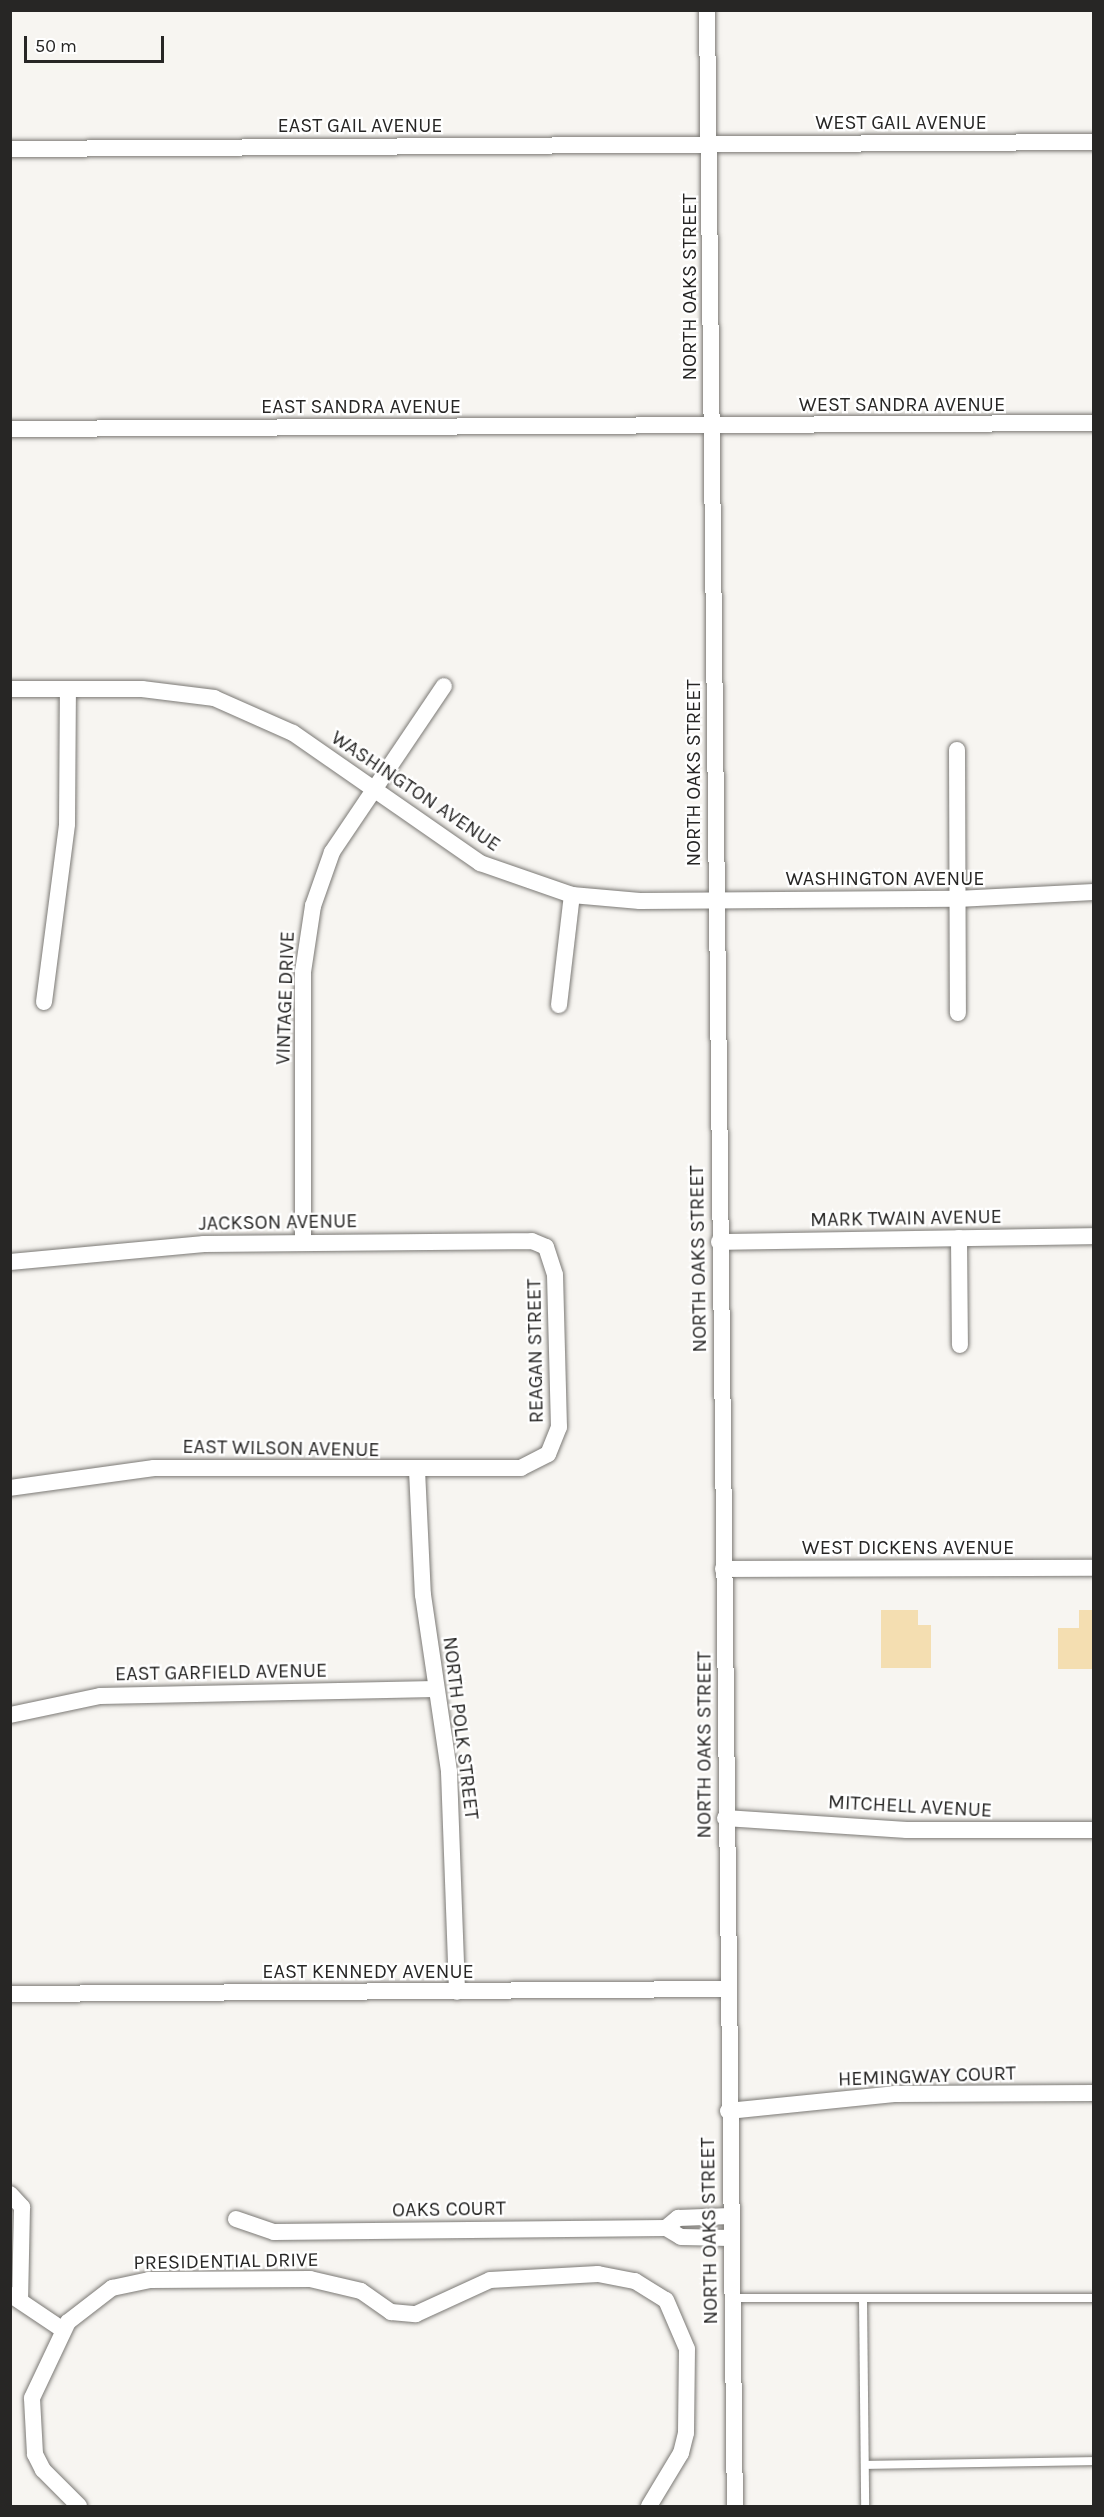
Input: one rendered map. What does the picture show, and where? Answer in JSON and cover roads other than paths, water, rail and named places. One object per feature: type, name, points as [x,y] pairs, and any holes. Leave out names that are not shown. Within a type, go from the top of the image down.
[{"type":"street","name":"NORTH OAKS STREET","points":[[707,10],[726,1989],[735,2506]]},
{"type":"street","name":"WEST GAIL AVENUE","points":[[709,144],[1094,142]]},
{"type":"street","name":"EAST GAIL AVENUE","points":[[10,149],[709,144]]},
{"type":"street","name":"WEST SANDRA AVENUE","points":[[711,426],[1094,423]]},
{"type":"street","name":"EAST SANDRA AVENUE","points":[[10,429],[711,426]]},
{"type":"street","name":"VINTAGE DRIVE","points":[[303,1242],[306,937],[332,852],[444,686]]},
{"type":"street","name":"WASHINGTON AVENUE","points":[[10,689],[182,691],[214,698],[293,733],[480,863],[572,895],[715,900],[957,899],[1094,891]]},
{"type":"street","points":[[44,1002],[68,824],[68,689]]},
{"type":"street","points":[[957,750],[958,1013]]},
{"type":"street","points":[[559,1005],[572,895]]},
{"type":"street","name":"MARK TWAIN AVENUE","points":[[719,1242],[1094,1236]]},
{"type":"street","points":[[959,1238],[960,1345]]},
{"type":"street","name":"JACKSON AVENUE","points":[[10,1262],[204,1244],[517,1240],[546,1247]]},
{"type":"street","name":"REAGAN STREET","points":[[546,1247],[555,1275],[559,1427],[548,1454]]},
{"type":"street","name":"EAST WILSON AVENUE","points":[[10,1488],[154,1468],[417,1470],[520,1468],[548,1454]]},
{"type":"street","name":"NORTH POLK STREET","points":[[417,1470],[418,1548],[435,1689],[449,1772],[457,1992]]},
{"type":"street","name":"WEST DICKENS AVENUE","points":[[723,1569],[1094,1568]]},
{"type":"street","name":"EAST GARFIELD AVENUE","points":[[10,1715],[100,1696],[435,1689]]},
{"type":"street","name":"MITCHELL AVENUE","points":[[726,1818],[907,1830],[1094,1830]]},
{"type":"street","name":"EAST KENNEDY AVENUE","points":[[10,1994],[726,1989]]},
{"type":"street","name":"HEMINGWAY COURT","points":[[728,2110],[870,2096],[1094,2092]]},
{"type":"street","points":[[10,2194],[22,2207],[15,2297],[63,2330]]},
{"type":"street","name":"OAKS COURT","points":[[666,2228],[678,2218],[730,2216]]},
{"type":"street","name":"OAKS COURT","points":[[236,2219],[274,2232],[666,2228],[681,2237],[730,2238]]},
{"type":"street","name":"PRESIDENTIAL DRIVE","points":[[79,2506],[43,2470],[31,2434],[32,2398],[63,2330],[97,2296],[129,2282],[310,2279],[361,2291],[391,2312],[416,2314],[507,2277],[598,2274],[636,2281],[666,2300],[687,2349],[686,2433],[681,2453],[649,2506]]},
{"type":"lane","points":[[731,2298],[1094,2298]]},
{"type":"lane","points":[[863,2299],[866,2506]]},
{"type":"lane","points":[[865,2465],[1094,2461]]}]
